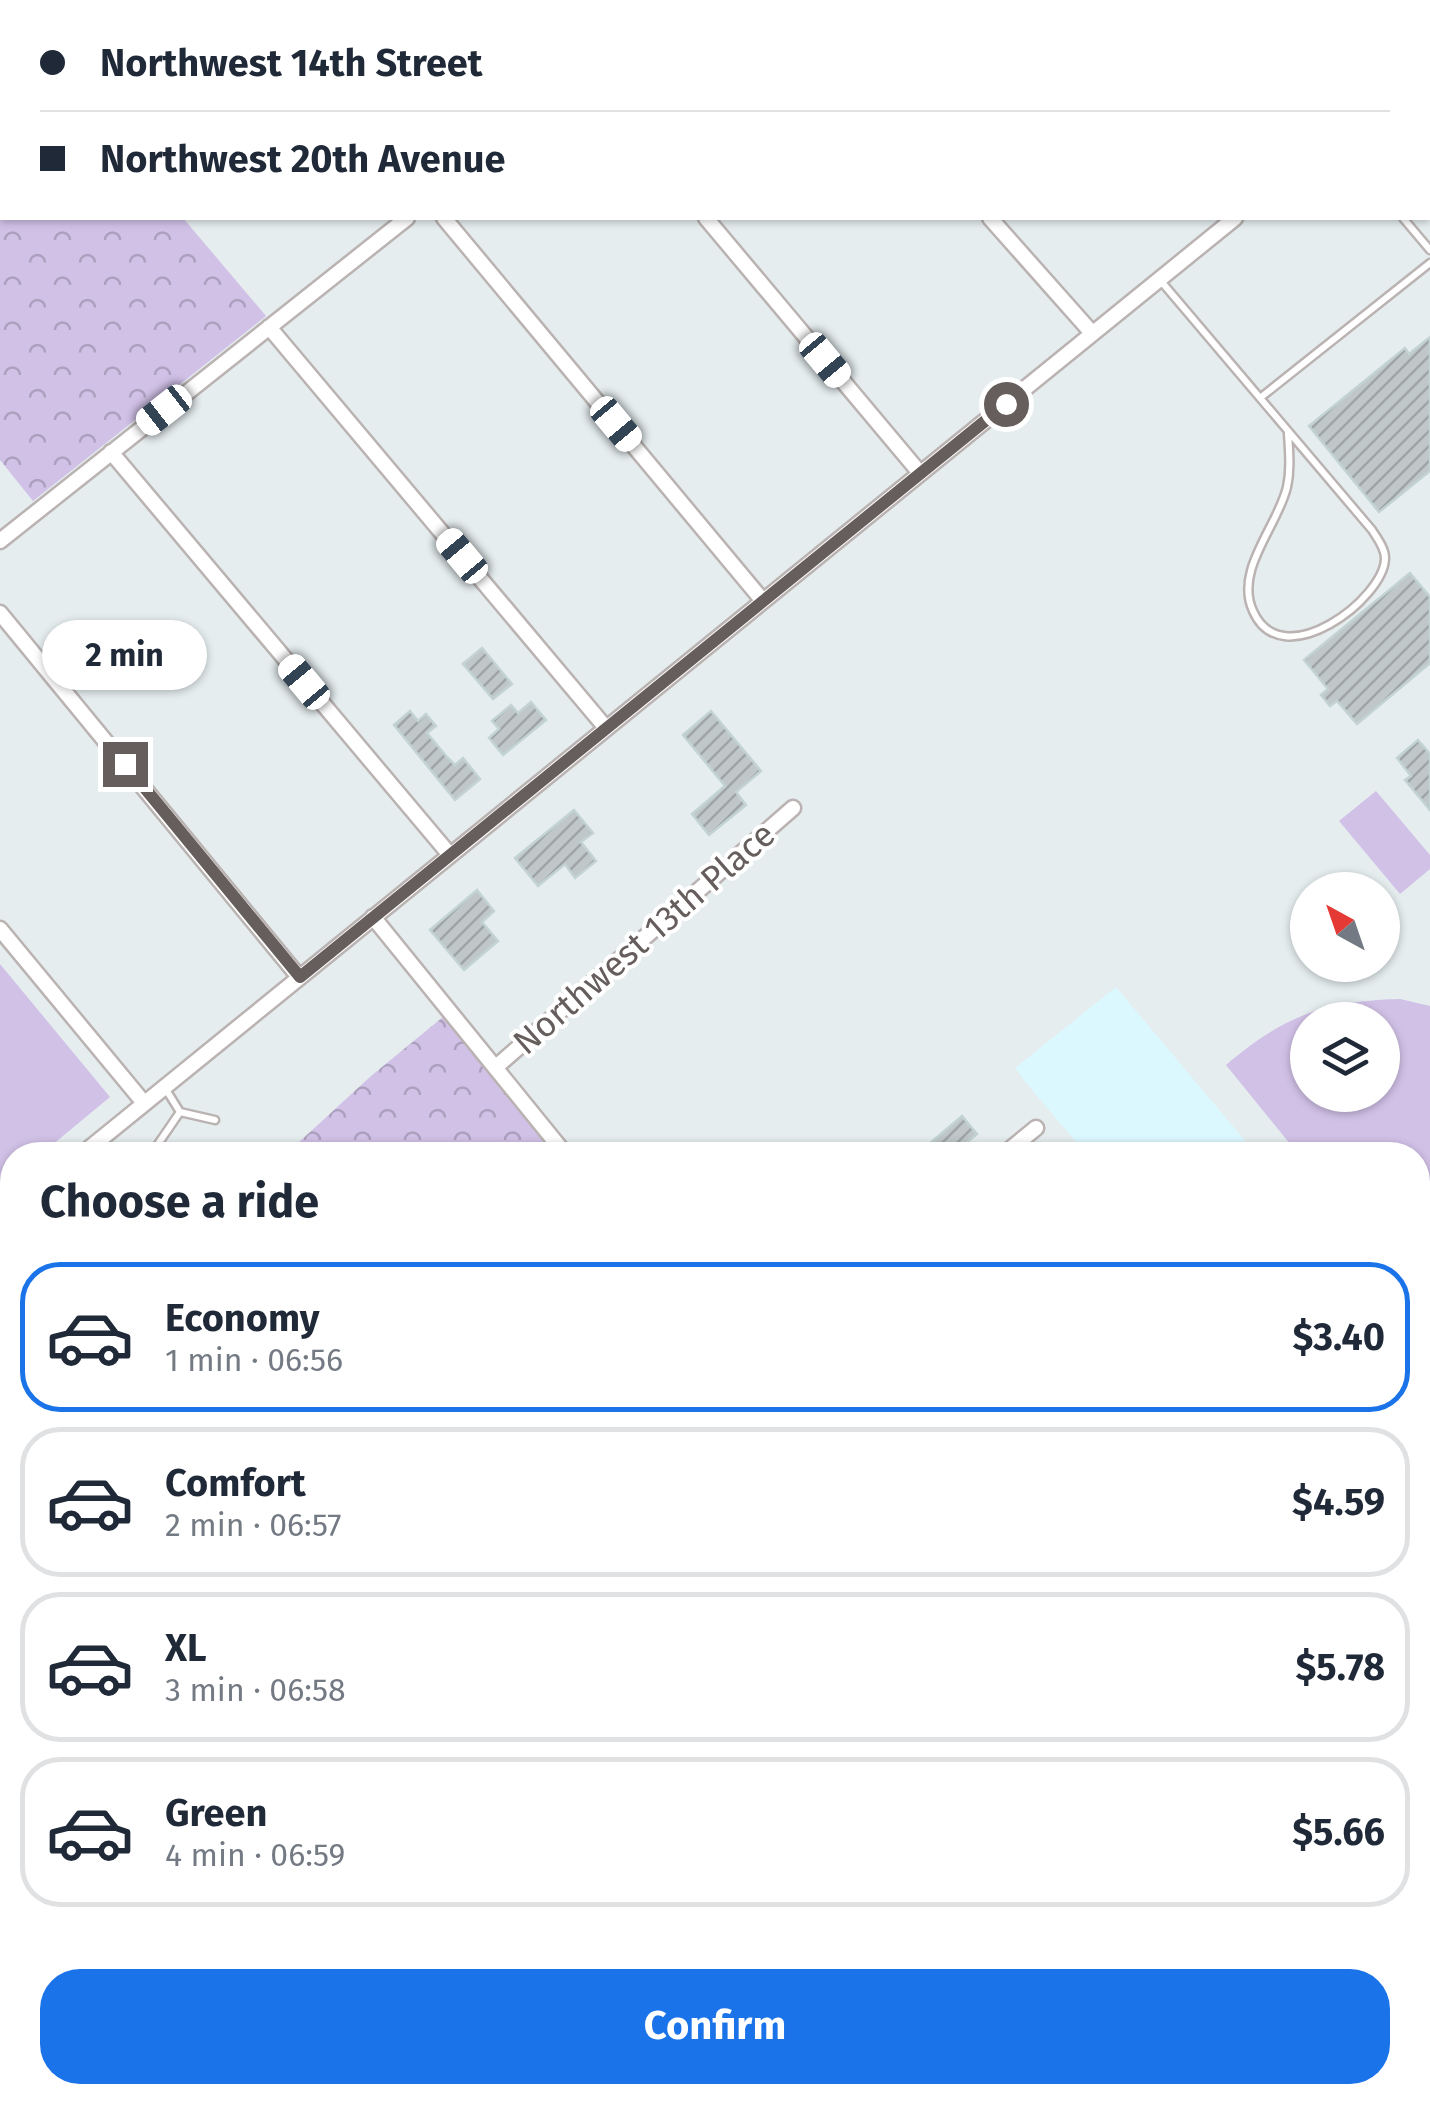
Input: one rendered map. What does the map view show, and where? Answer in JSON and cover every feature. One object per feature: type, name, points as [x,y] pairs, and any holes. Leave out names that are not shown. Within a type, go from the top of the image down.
[{"type":"street","points":[[0,541],[404,220]]},
{"type":"street","points":[[446,220],[763,601]]},
{"type":"street","points":[[708,220],[920,473]]},
{"type":"street","points":[[992,220],[1092,334]]},
{"type":"street","points":[[97,1142],[1233,220]]},
{"type":"street","points":[[269,326],[606,728]]},
{"type":"street","points":[[111,452],[450,855]]},
{"type":"street","points":[[0,613],[300,977]]},
{"type":"street","name":"Northwest 13th Place","points":[[496,1067],[792,808]]},
{"type":"street","points":[[373,918],[556,1142]]},
{"type":"street","points":[[0,929],[144,1103]]},
{"type":"street","points":[[1019,1142],[1036,1128]]},
{"type":"lane","points":[[1405,220],[1430,250]]},
{"type":"lane","points":[[1411,220],[1412,228]]},
{"type":"lane","points":[[1260,398],[1430,263]]},
{"type":"lane","points":[[1159,279],[1372,530],[1385,556],[1378,580],[1368,593],[1328,626],[1297,637],[1270,631],[1253,611],[1248,596],[1254,562],[1287,488],[1288,432]]},
{"type":"lane","points":[[164,1087],[180,1112],[215,1120]]},
{"type":"lane","points":[[159,1142],[180,1112]]},
{"type":"shaded area","points":[[1116,987],[1246,1142],[1076,1142],[1015,1068]]},
{"type":"green space","points":[[0,220],[185,220],[266,316],[33,501],[0,460]]},
{"type":"green space","points":[[1376,791],[1430,855],[1430,869],[1400,894],[1400,872],[1382,872],[1339,821]]},
{"type":"green space","points":[[0,964],[110,1097],[56,1142],[0,1142]]},
{"type":"green space","points":[[1400,999],[1430,1006],[1430,1142],[1288,1142],[1226,1065],[1290,1021],[1290,1112],[1400,1112],[1400,1002],[1356,1002]]},
{"type":"green space","points":[[443,1017],[544,1142],[299,1142]]},
{"type":"building","points":[[1430,337],[1430,471],[1379,512],[1309,426],[1405,348],[1409,354]]},
{"type":"building","points":[[1410,573],[1430,597],[1430,663],[1357,724],[1337,701],[1330,706],[1321,695],[1328,689],[1304,660]]},
{"type":"building","points":[[482,648],[512,684],[493,699],[463,664]]},
{"type":"building","points":[[531,702],[546,720],[503,755],[489,738],[499,729],[492,721],[511,705],[518,713]]},
{"type":"building","points":[[410,711],[418,721],[426,714],[436,726],[427,733],[455,765],[463,758],[480,779],[455,800],[394,725]]},
{"type":"building","points":[[711,711],[761,771],[736,792],[746,805],[709,835],[692,814],[725,786],[683,735]]},
{"type":"building","points":[[1418,740],[1430,754],[1430,810],[1405,780],[1411,776],[1397,758]]},
{"type":"building","points":[[574,810],[593,833],[581,842],[596,861],[575,878],[565,864],[538,886],[515,858]]},
{"type":"building","points":[[477,890],[494,911],[482,922],[498,941],[464,970],[430,930]]},
{"type":"building","points":[[962,1116],[977,1134],[967,1142],[931,1142]]},
{"type":"route","points":[[125,764],[300,977],[1006,404]]}]
